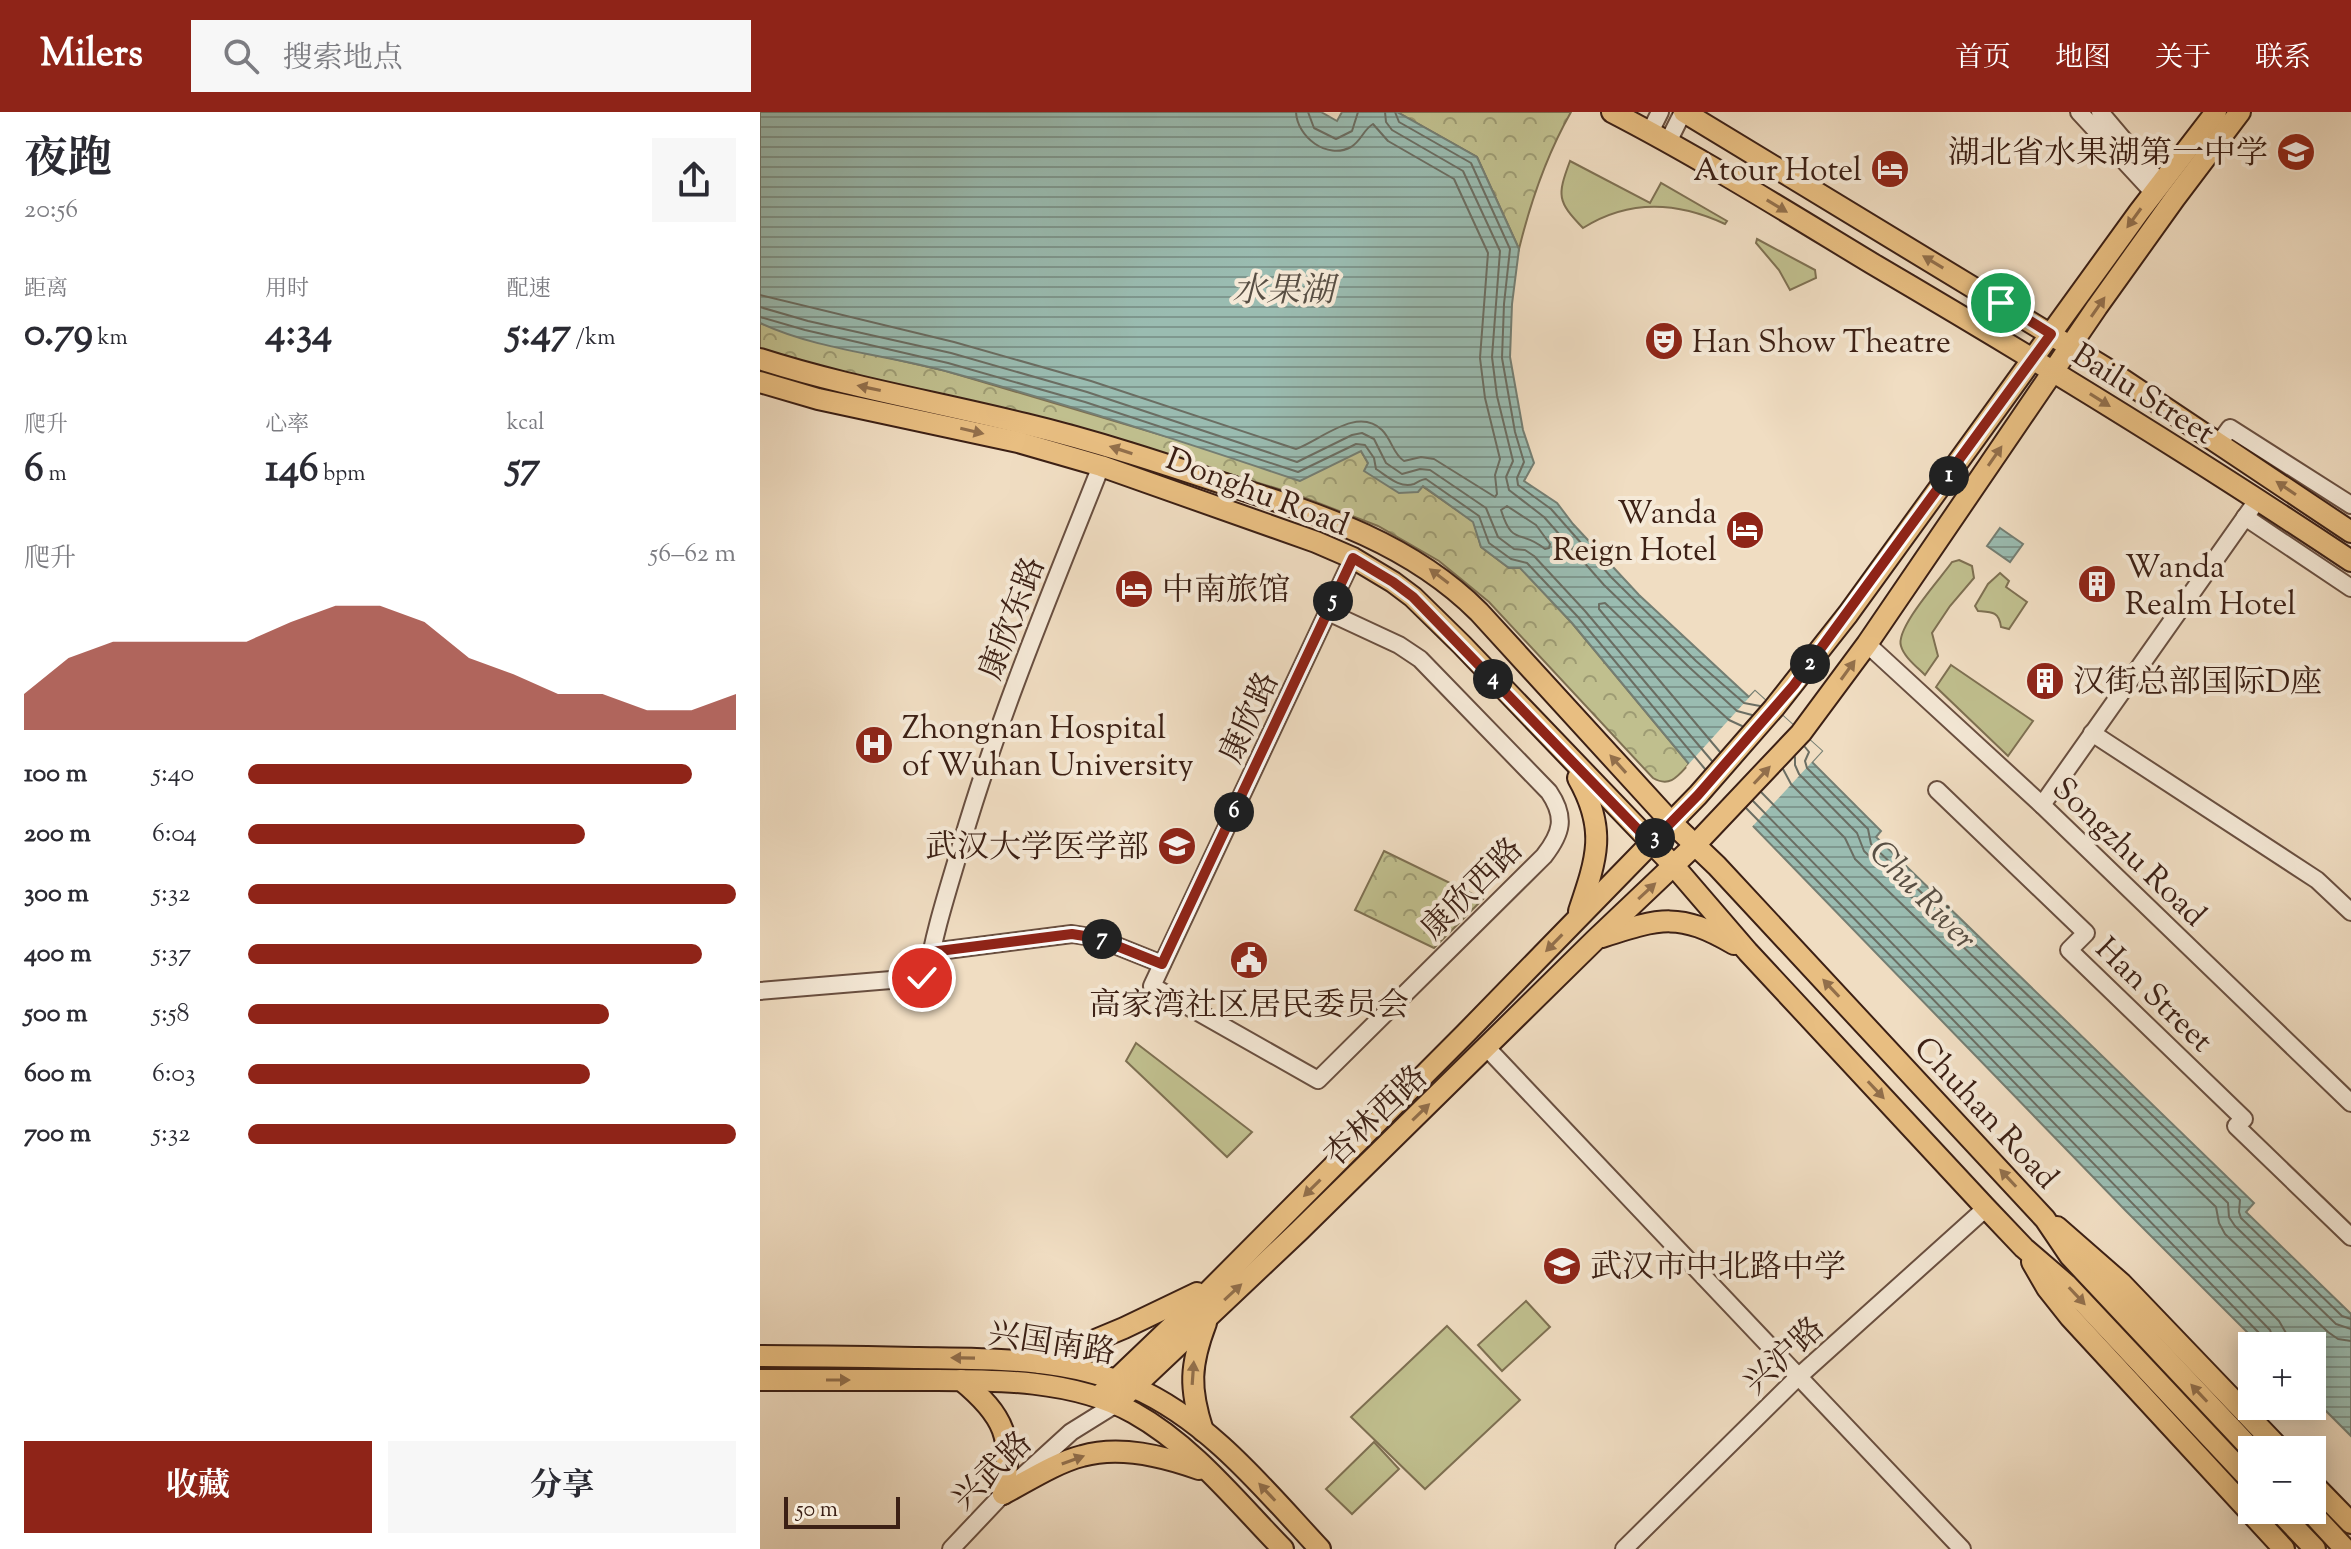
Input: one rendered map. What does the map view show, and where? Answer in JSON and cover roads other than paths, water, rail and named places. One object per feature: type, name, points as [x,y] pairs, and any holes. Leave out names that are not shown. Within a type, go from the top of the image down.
[{"type":"main road","name":"Bailu Street","points":[[1612,112],[1668,142],[2054,372],[2351,561]]},
{"type":"main road","name":"Bailu Street","points":[[1684,112],[2071,346],[2351,532]]},
{"type":"main road","points":[[1651,843],[1698,795],[1774,708],[1848,614],[2157,188],[2216,112]]},
{"type":"main road","points":[[1674,866],[1801,733],[1867,644],[2175,198],[2240,112]]},
{"type":"main road","name":"Donghu Road","points":[[760,359],[833,381],[1101,443],[1299,508],[1351,527],[1396,549],[1446,581],[1471,604],[1671,822]]},
{"type":"main road","name":"Donghu Road","points":[[760,382],[818,399],[1018,442],[1101,466],[1279,527],[1353,558],[1413,597],[1674,866]]},
{"type":"main road","points":[[1550,739],[1578,779],[1595,815],[1596,853],[1577,919]]},
{"type":"main road","name":"Chuhan Road","points":[[1671,822],[1717,866],[2045,1219],[2070,1256],[2239,1436]]},
{"type":"main road","name":"杏林西路","points":[[1125,1384],[1218,1282],[1651,843]]},
{"type":"main road","name":"Chuhan Road","points":[[1674,866],[1748,952],[1986,1208],[2024,1248],[2067,1285],[2238,1467]]},
{"type":"main road","name":"杏林西路","points":[[1107,1400],[1209,1315],[1674,866]]},
{"type":"main road","points":[[1595,940],[1646,923],[1678,920],[1710,930],[1748,952]]},
{"type":"main road","points":[[2045,1219],[2079,1244],[2121,1283],[2268,1436]]},
{"type":"main road","points":[[2024,1248],[2047,1288],[2070,1317],[2284,1549]]},
{"type":"main road","points":[[1039,1363],[1124,1328],[1218,1282]]},
{"type":"main road","points":[[1203,1431],[1191,1384],[1193,1360],[1209,1315]]},
{"type":"main road","name":"兴国南路","points":[[760,1356],[990,1359],[1039,1363],[1125,1384],[1203,1431],[1320,1549]]},
{"type":"main road","name":"兴国南路","points":[[760,1380],[961,1380],[1025,1384],[1107,1400],[1174,1440],[1283,1549]]},
{"type":"main road","points":[[961,1380],[987,1403],[1003,1425],[1008,1447],[1003,1494]]},
{"type":"main road","points":[[1003,1494],[1066,1461],[1102,1452],[1149,1455],[1181,1462],[1209,1473]]},
{"type":"main road","points":[[2326,1497],[2351,1523]]},
{"type":"main road","points":[[2291,1524],[2315,1549]]},
{"type":"main road","points":[[2322,1524],[2345,1549]]},
{"type":"street","points":[[1650,132],[1660,112]]},
{"type":"street","points":[[1668,142],[1684,112]]},
{"type":"street","points":[[2079,112],[2157,188]]},
{"type":"street","points":[[2100,112],[2157,188]]},
{"type":"street","points":[[2219,443],[2230,428],[2351,505]]},
{"type":"street","name":"康欣东路","points":[[760,991],[927,977],[931,952],[971,809],[997,732],[1101,466]]},
{"type":"street","points":[[2042,805],[2258,499]]},
{"type":"street","points":[[2245,517],[2351,588]]},
{"type":"street","name":"康欣路","points":[[1152,986],[1353,558]]},
{"type":"street","name":"康欣西路","points":[[1152,986],[1318,1080],[1524,876],[1558,835],[1561,816],[1549,792],[1420,659],[1399,645],[1328,612]]},
{"type":"street","name":"Songzhu Road","points":[[1867,644],[2042,805],[2351,1103]]},
{"type":"street","points":[[2092,733],[2317,880],[2351,912]]},
{"type":"street","name":"Han Street","points":[[1937,790],[2086,933],[2069,950],[2244,1119],[2236,1126],[2312,1189],[2351,1237]]},
{"type":"street","points":[[931,952],[1072,934],[1097,938],[1162,964]]},
{"type":"street","points":[[1487,1048],[1962,1549]]},
{"type":"street","name":"兴沪路","points":[[1624,1549],[1797,1378],[1986,1208]]},
{"type":"street","name":"兴武路","points":[[951,1549],[1003,1494],[1107,1400]]},
{"type":"water","name":"水果湖","points":[[760,112],[1321,112],[1337,121],[1342,112],[1397,112],[1477,157],[1519,249],[1512,304],[1510,357],[1523,430],[1534,463],[1524,481],[1557,503],[1639,595],[1749,697],[1755,691],[1822,751],[1812,762],[1881,831],[1876,837],[2254,1203],[2246,1212],[2351,1314],[2351,1436],[2326,1411],[2326,1332],[2247,1332],[1689,764],[1572,623],[1520,568],[1509,568],[1481,547],[1473,522],[1423,486],[1418,492],[1399,493],[1364,471],[1368,463],[1361,451],[1300,481],[1038,397],[926,366],[805,340],[760,323]]},
{"type":"water","points":[[2000,528],[2023,544],[2010,562],[1987,546]]},
{"type":"place","name":"湖北省水果湖第一中学","points":[[2296,152]]},
{"type":"place","name":"Atour Hotel","points":[[1890,169]]},
{"type":"place","name":"Han Show Theatre","points":[[1664,341]]},
{"type":"place","name":"Wanda Reign Hotel","points":[[1745,530]]},
{"type":"place","name":"Wanda Realm Hotel","points":[[2097,584]]},
{"type":"place","name":"中南旅馆","points":[[1134,589]]},
{"type":"place","name":"汉街总部国际D座","points":[[2045,681]]},
{"type":"place","name":"Zhongnan Hospital of Wuhan University","points":[[874,745]]},
{"type":"place","name":"武汉大学医学部","points":[[1177,846]]},
{"type":"place","name":"高家湾社区居民委员会","points":[[1249,960]]},
{"type":"place","name":"武汉市中北路中学","points":[[1562,1266]]},
{"type":"water label","name":"Chu River","points":[[1924,894]]}]
